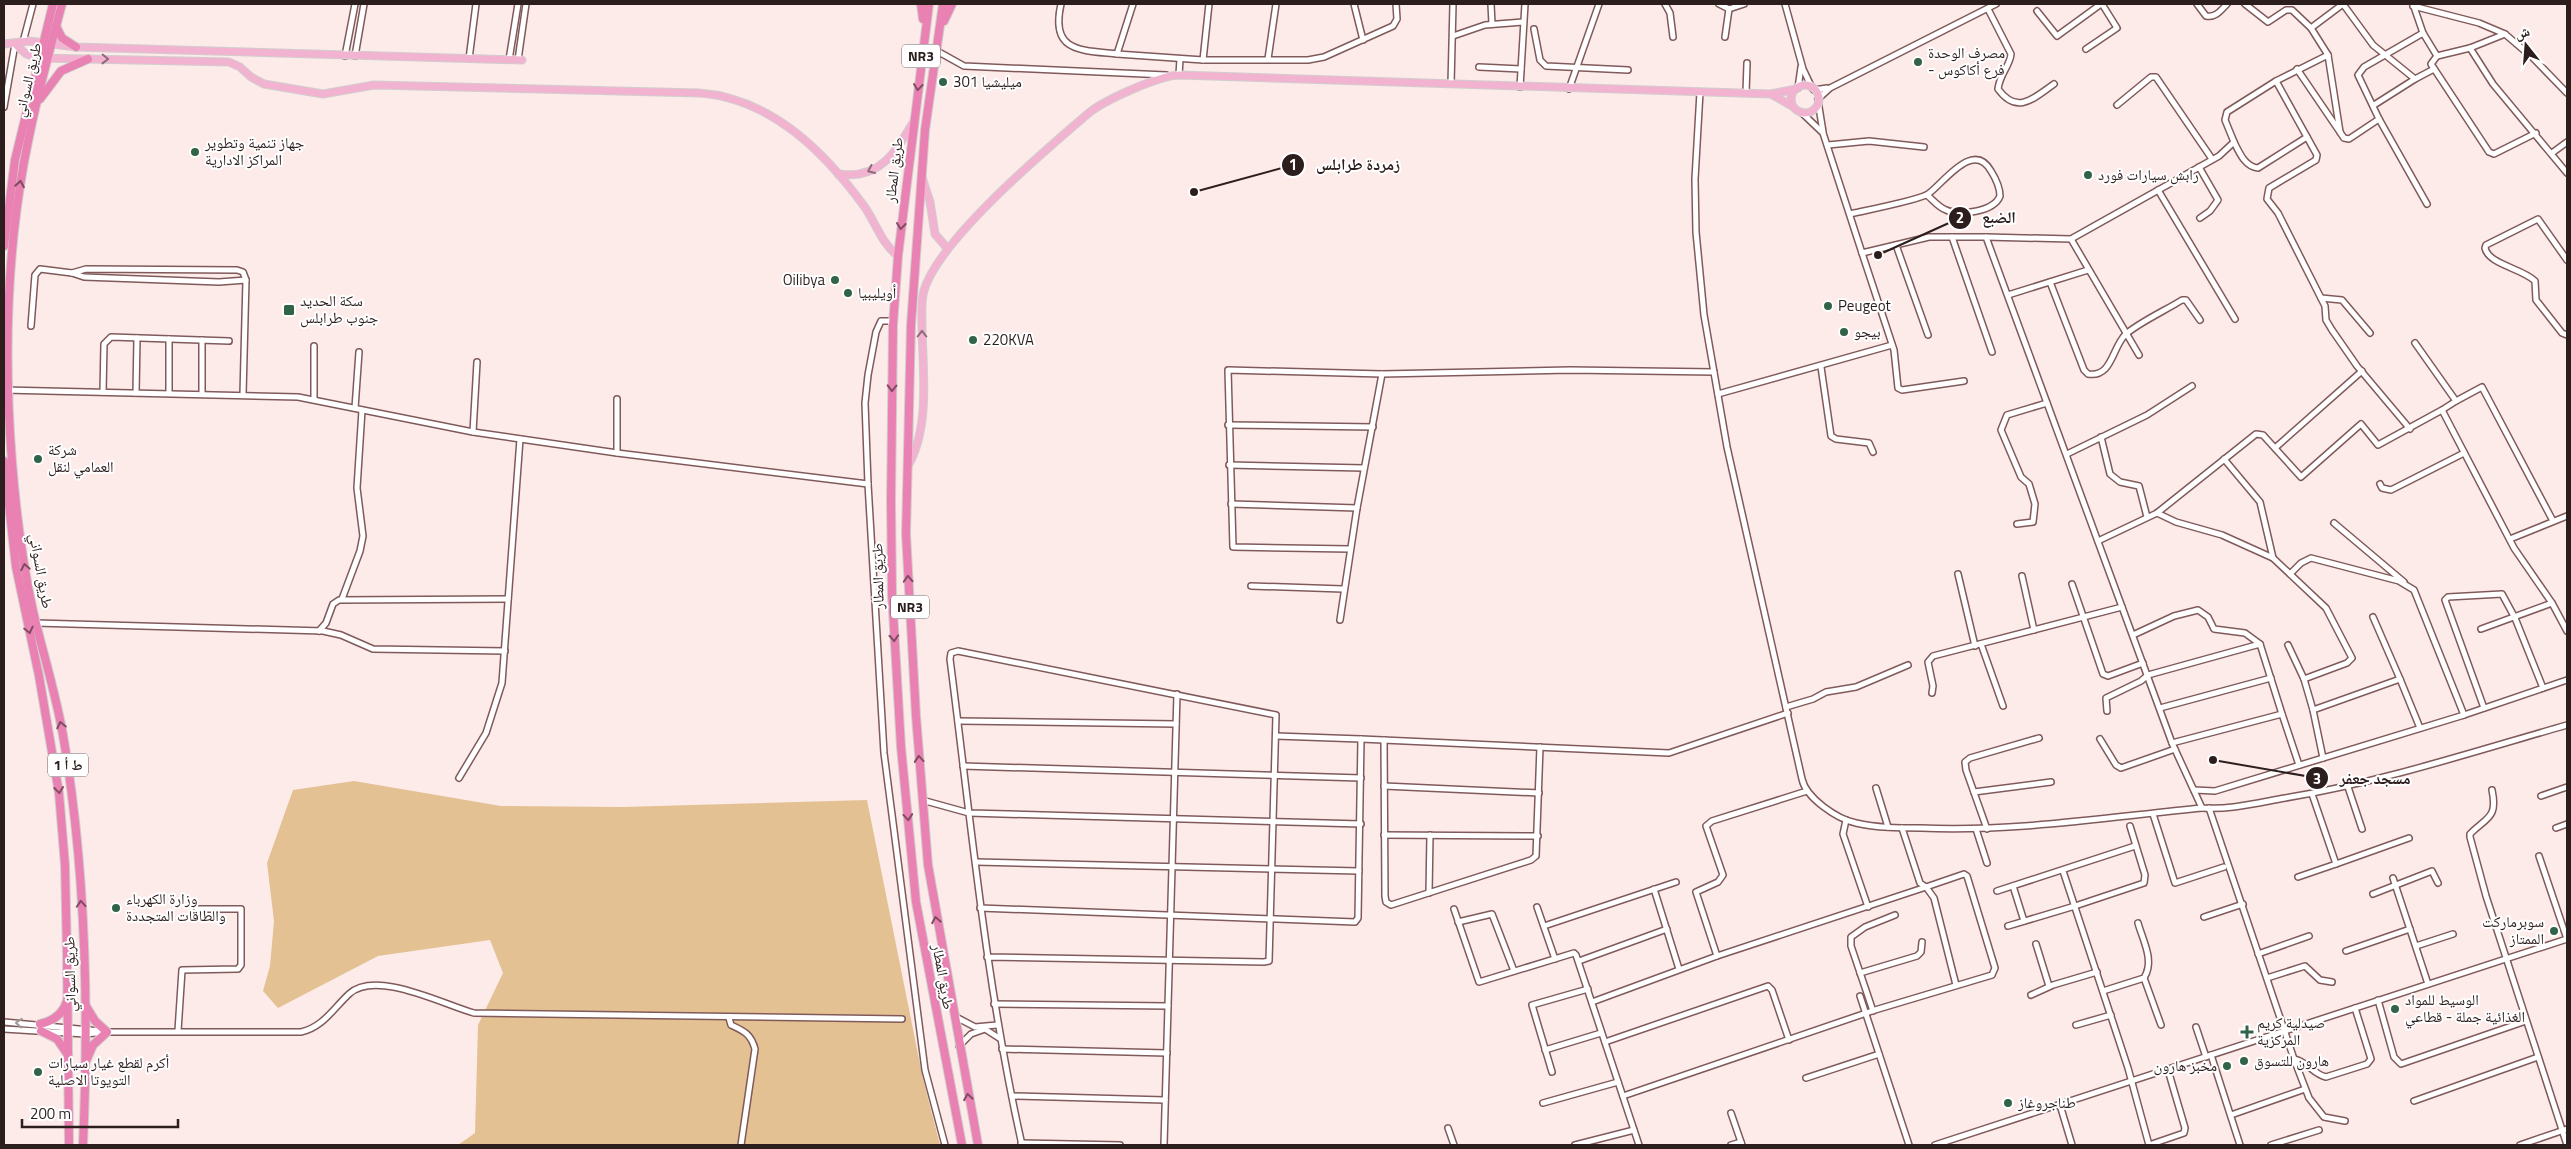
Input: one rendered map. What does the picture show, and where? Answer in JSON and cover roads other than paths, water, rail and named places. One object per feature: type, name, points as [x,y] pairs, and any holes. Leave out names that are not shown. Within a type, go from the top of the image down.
[{"type":"highway","name":"طريق السواني","points":[[53,4],[43,58],[21,132],[7,196],[12,212],[6,390],[19,524],[36,623],[63,737],[75,815],[83,924],[85,1031],[83,1145]]},
{"type":"highway","name":"طريق السواني","points":[[46,45],[56,26],[62,4]]},
{"type":"highway","points":[[921,4],[924,29]]},
{"type":"highway","name":"طريق المطار","points":[[929,4],[924,29],[898,256],[894,321],[891,557],[901,747],[916,902],[937,1022],[962,1145]]},
{"type":"highway","name":"طريق المطار","points":[[943,4],[925,130],[910,345],[906,534],[922,800],[931,890],[978,1145]]},
{"type":"highway","points":[[940,30],[952,4]]},
{"type":"highway","points":[[56,26],[62,38],[76,47]]},
{"type":"highway","name":"طريق السواني","points":[[4,246],[36,107],[43,58]]},
{"type":"highway","points":[[36,107],[47,86],[61,71],[88,59]]},
{"type":"highway","name":"طريق السواني","points":[[4,461],[16,567],[43,694],[59,793],[65,865],[69,1030],[69,1145]]},
{"type":"highway","points":[[67,992],[65,1007],[61,1013],[41,1027],[63,1045],[69,1062]]},
{"type":"highway","points":[[84,998],[90,1015],[105,1032],[93,1045],[85,1063]]},
{"type":"main road","points":[[4,44],[23,42],[76,47],[520,60]]},
{"type":"main road","points":[[15,44],[26,54],[43,58],[229,62],[240,67],[250,77],[264,84],[323,94],[374,84],[721,95],[757,106],[782,122],[838,174],[864,206],[884,244],[898,256]]},
{"type":"main road","points":[[177,60],[179,49]]},
{"type":"main road","points":[[907,468],[918,442],[922,404],[923,295],[947,248],[992,202],[1090,112],[1106,102],[1175,75],[1771,94],[1805,86],[1813,89],[1818,100],[1812,111],[1797,110],[1771,94]]},
{"type":"main road","points":[[1797,88],[1791,98],[1797,110]]},
{"type":"main road","points":[[838,174],[862,174],[885,163],[895,153],[914,121]]},
{"type":"main road","points":[[922,175],[930,202],[935,234],[947,248]]},
{"type":"street","points":[[23,42],[33,4]]},
{"type":"street","points":[[345,56],[355,4]]},
{"type":"street","points":[[355,56],[364,4]]},
{"type":"street","points":[[469,59],[476,4]]},
{"type":"street","points":[[509,60],[518,4]]},
{"type":"street","points":[[520,60],[526,4]]},
{"type":"street","points":[[1061,4],[1059,30],[1066,43],[1079,50],[1203,60],[1316,59],[1393,26],[1397,19],[1396,4]]},
{"type":"street","points":[[1117,54],[1133,4]]},
{"type":"street","points":[[1203,60],[1209,4]]},
{"type":"street","points":[[1268,59],[1276,4]]},
{"type":"street","points":[[1354,4],[1363,40]]},
{"type":"street","points":[[1451,84],[1453,4]]},
{"type":"street","points":[[1492,4],[1492,24]]},
{"type":"street","points":[[1520,87],[1525,4]]},
{"type":"street","points":[[1569,89],[1600,4]]},
{"type":"street","points":[[1665,4],[1670,13],[1673,37]]},
{"type":"street","points":[[1718,4],[1729,9],[1744,4]]},
{"type":"street","points":[[1784,4],[1801,64],[1813,89],[1830,88]]},
{"type":"street","points":[[1964,381],[1900,390],[1892,345],[1823,133],[1818,100],[1830,88],[1996,4]]},
{"type":"street","points":[[2037,11],[2057,36],[2102,4],[2117,28],[2086,49]]},
{"type":"street","points":[[2196,4],[2206,16],[2210,17],[2214,16],[2227,4]]},
{"type":"street","points":[[2245,4],[2268,22],[2286,10],[2292,10],[2311,28],[2328,55],[2340,132]]},
{"type":"street","points":[[2311,28],[2343,4],[2373,45],[2415,79]]},
{"type":"street","points":[[2413,5],[2423,33],[2437,56]]},
{"type":"street","points":[[2413,5],[2479,23],[2505,34],[2533,58],[2567,93]]},
{"type":"street","points":[[1725,37],[1729,9]]},
{"type":"street","points":[[1988,9],[2011,54],[2011,58],[1999,77],[1998,90],[2004,98],[2010,102],[2020,104],[2033,99],[2054,84]]},
{"type":"street","points":[[1453,36],[1492,24],[1523,22]]},
{"type":"street","points":[[1534,29],[1543,65],[1549,67],[1628,70]]},
{"type":"street","points":[[2423,33],[2364,67],[2358,75],[2374,105],[2378,119],[2427,204]]},
{"type":"street","points":[[2505,34],[2470,48],[2437,56],[2431,63],[2491,154],[2536,133]]},
{"type":"street","points":[[4,107],[15,44]]},
{"type":"street","points":[[2470,48],[2493,84],[2536,133],[2567,173]]},
{"type":"street","points":[[936,51],[964,66],[1175,75],[1180,59]]},
{"type":"street","points":[[2307,137],[2258,168],[2250,166],[2244,160],[2225,120],[2227,112],[2276,81],[2328,55]]},
{"type":"street","points":[[1746,93],[1747,63]]},
{"type":"street","points":[[1797,88],[1801,64]]},
{"type":"street","points":[[1479,67],[1521,69]]},
{"type":"street","points":[[2298,69],[2328,118],[2344,138],[2349,139],[2378,119]]},
{"type":"street","points":[[2374,105],[2434,69]]},
{"type":"street","points":[[2117,105],[2150,77],[2156,76],[2212,160]]},
{"type":"street","points":[[2276,81],[2317,155],[2316,160],[2269,188],[2266,193],[2325,306],[2326,320],[2362,371],[2410,429]]},
{"type":"street","points":[[1700,92],[1696,179],[1698,271],[1727,448],[1803,783],[1807,791],[1846,820],[1902,828],[1987,829],[2202,808],[2225,808],[2312,794],[2443,763],[2567,725]]},
{"type":"street","points":[[1797,110],[1823,133]]},
{"type":"street","points":[[1828,145],[1869,141],[1924,147]]},
{"type":"street","points":[[1862,253],[1929,237],[2071,239],[2212,160],[2228,149],[2234,142]]},
{"type":"street","points":[[2552,153],[2567,142]]},
{"type":"street","points":[[1850,214],[1927,195],[1954,168],[1976,161],[1982,161],[1989,166],[2000,189],[1999,200],[1994,205],[1962,213],[1947,211],[1927,195]]},
{"type":"street","points":[[2199,167],[2218,200],[2210,212],[2200,218]]},
{"type":"street","points":[[2158,190],[2235,319]]},
{"type":"street","points":[[2567,260],[2538,219],[2486,245],[2485,248],[2486,252],[2497,262],[2528,274],[2535,281],[2536,300],[2562,333],[2567,335]]},
{"type":"street","points":[[1952,237],[1992,352]]},
{"type":"street","points":[[1986,238],[2172,743],[2202,808]]},
{"type":"street","points":[[2071,239],[2139,355]]},
{"type":"street","points":[[1896,245],[1928,335]]},
{"type":"street","points":[[32,326],[36,272],[40,269],[72,273],[84,278],[219,282],[246,280]]},
{"type":"street","points":[[72,273],[86,269],[238,270],[243,272],[246,280],[244,394]]},
{"type":"street","points":[[2008,295],[2088,270]]},
{"type":"street","points":[[2050,282],[2086,373],[2098,374],[2106,369],[2126,334],[2184,299],[2200,320]]},
{"type":"street","points":[[2321,298],[2342,300],[2370,333]]},
{"type":"street","points":[[894,321],[884,320],[879,323],[867,382],[868,484],[886,777],[926,1070],[945,1145]]},
{"type":"street","points":[[103,392],[106,341],[114,337],[229,341]]},
{"type":"street","points":[[136,338],[136,392]]},
{"type":"street","points":[[169,339],[169,393]]},
{"type":"street","points":[[202,340],[202,393]]},
{"type":"street","points":[[2415,343],[2456,401]]},
{"type":"street","points":[[1718,394],[1821,367],[1892,345]]},
{"type":"street","points":[[314,346],[314,399]]},
{"type":"street","points":[[355,408],[359,352]]},
{"type":"street","points":[[473,432],[477,362]]},
{"type":"street","points":[[1821,367],[1831,436],[1836,439],[1869,443],[1873,452]]},
{"type":"street","points":[[1350,548],[1233,548],[1228,425],[1228,370],[1382,374],[1570,370],[1714,372]]},
{"type":"street","points":[[2275,448],[2362,371]]},
{"type":"street","points":[[1340,620],[1350,548],[1382,374]]},
{"type":"street","points":[[2067,454],[2147,415],[2192,386]]},
{"type":"street","points":[[2098,541],[2157,513],[2256,434],[2263,435],[2301,477],[2361,424],[2378,445],[2410,429],[2482,386],[2552,522]]},
{"type":"street","points":[[6,390],[244,394],[314,399],[473,432],[618,453],[868,484]]},
{"type":"street","points":[[617,399],[618,453]]},
{"type":"street","points":[[2017,524],[2033,522],[2035,504],[2029,484],[2021,477],[2003,438],[2002,424],[2007,416],[2047,403]]},
{"type":"street","points":[[342,599],[360,551],[363,536],[357,488],[362,410]]},
{"type":"street","points":[[2442,410],[2510,539],[2535,580],[2552,603],[2567,631]]},
{"type":"street","points":[[1228,425],[1373,427]]},
{"type":"street","points":[[2101,438],[2110,474],[2120,482],[2139,486],[2147,517]]},
{"type":"street","points":[[459,778],[480,744],[496,708],[502,683],[520,439]]},
{"type":"street","points":[[2380,484],[2382,488],[2391,490],[2464,453]]},
{"type":"street","points":[[2224,459],[2260,502],[2273,558]]},
{"type":"street","points":[[1230,465],[1364,468]]},
{"type":"street","points":[[1232,504],[1357,508]]},
{"type":"street","points":[[2157,513],[2176,522],[2222,535],[2273,558],[2326,608],[2352,658],[2347,663],[2304,678]]},
{"type":"street","points":[[2510,539],[2567,516]]},
{"type":"street","points":[[2334,523],[2414,590],[2464,715]]},
{"type":"street","points":[[2290,574],[2301,563],[2311,558],[2399,581],[2414,590]]},
{"type":"street","points":[[1958,574],[1975,646]]},
{"type":"street","points":[[2022,576],[2034,630]]},
{"type":"street","points":[[2072,584],[2082,617],[2104,675],[2115,674],[2143,662]]},
{"type":"street","points":[[1251,586],[1343,589]]},
{"type":"street","points":[[2484,708],[2445,600],[2448,597],[2502,594],[2515,618],[2543,688]]},
{"type":"street","points":[[319,631],[326,623],[333,604],[342,599],[508,599]]},
{"type":"street","points":[[2481,629],[2552,603]]},
{"type":"street","points":[[1932,693],[1934,686],[1928,662],[1930,658],[2122,607]]},
{"type":"street","points":[[2132,635],[2174,616],[2198,610],[2208,617],[2214,629],[2245,633],[2260,644],[2299,765]]},
{"type":"street","points":[[2373,617],[2420,728]]},
{"type":"street","points":[[36,623],[319,631],[341,635],[373,650],[505,651]]},
{"type":"street","points":[[1981,644],[2003,706]]},
{"type":"street","points":[[2108,711],[2106,698],[2141,682],[2148,675],[2260,644]]},
{"type":"street","points":[[2288,645],[2304,678],[2323,758]]},
{"type":"street","points":[[987,957],[1268,962],[1271,956],[1277,718],[1275,714],[956,650],[952,652],[950,657],[987,957],[1000,1039],[1022,1144],[1120,1145]]},
{"type":"street","points":[[1276,736],[1669,753],[1787,710],[1831,690],[1856,686],[1908,665]]},
{"type":"street","points":[[2160,708],[2271,678]]},
{"type":"street","points":[[2313,710],[2400,679]]},
{"type":"street","points":[[2194,790],[2215,791],[2464,715],[2567,680]]},
{"type":"street","points":[[1164,1145],[1177,694]]},
{"type":"street","points":[[2172,743],[2282,714]]},
{"type":"street","points":[[958,721],[1176,724]]},
{"type":"street","points":[[1987,829],[1966,770],[1967,760],[2039,738]]},
{"type":"street","points":[[980,908],[1356,922],[1358,918],[1361,824],[1361,739]]},
{"type":"street","points":[[2100,739],[2116,764],[2121,768],[2175,750]]},
{"type":"street","points":[[1384,740],[1386,902],[1398,904],[1530,860],[1538,851],[1540,747]]},
{"type":"street","points":[[964,766],[1362,778]]},
{"type":"street","points":[[1974,792],[2051,782]]},
{"type":"street","points":[[1384,786],[1539,793]]},
{"type":"street","points":[[2348,786],[2362,829]]},
{"type":"street","points":[[2541,796],[2567,787]]},
{"type":"street","points":[[1876,788],[1888,827]]},
{"type":"street","points":[[2492,790],[2494,811],[2485,823],[2470,834],[2470,837],[2526,1021],[2565,1130],[2567,1145]]},
{"type":"street","points":[[1716,956],[1696,892],[1718,882],[1723,875],[1706,826],[1712,821],[1807,791]]},
{"type":"street","points":[[2312,794],[2336,864]]},
{"type":"street","points":[[922,800],[970,813],[1361,824]]},
{"type":"street","points":[[2209,808],[2284,1031],[2306,1089],[2319,1114],[2330,1119],[2346,1121]]},
{"type":"street","points":[[2153,814],[2175,883],[2224,867]]},
{"type":"street","points":[[1846,820],[1843,834],[1868,907]]},
{"type":"street","points":[[2556,828],[2567,824]]},
{"type":"street","points":[[2008,926],[2075,906],[2144,882],[2146,878],[2130,826]]},
{"type":"street","points":[[1902,828],[1916,876],[1934,898],[1956,985]]},
{"type":"street","points":[[1976,829],[1987,863]]},
{"type":"street","points":[[1384,835],[1538,836]]},
{"type":"street","points":[[1429,893],[1430,835]]},
{"type":"street","points":[[2298,877],[2409,838]]},
{"type":"street","points":[[1997,891],[2135,846]]},
{"type":"street","points":[[1935,1145],[2567,939],[2539,856]]},
{"type":"street","points":[[976,862],[1359,871]]},
{"type":"street","points":[[2063,871],[2111,1015],[2149,1145],[2184,1133],[2185,1128],[2168,1070]]},
{"type":"street","points":[[2373,894],[2432,871],[2438,883]]},
{"type":"street","points":[[1592,1002],[1716,956],[1965,874],[1978,913],[1995,972],[1992,975],[1866,1013],[1623,1096]]},
{"type":"street","points":[[2394,878],[2428,984]]},
{"type":"street","points":[[1544,926],[1676,882]]},
{"type":"street","points":[[2013,886],[2024,921]]},
{"type":"street","points":[[1654,889],[1679,969]]},
{"type":"street","points":[[2204,917],[2242,904]]},
{"type":"street","points":[[1537,907],[1556,959]]},
{"type":"street","points":[[178,1032],[182,970],[238,969],[242,965],[241,909],[197,909]]},
{"type":"street","points":[[1454,909],[1479,982],[1574,953],[1579,961],[1639,1145]]},
{"type":"street","points":[[1458,922],[1492,914],[1514,971]]},
{"type":"street","points":[[1873,1011],[1851,946],[1851,937],[1866,927],[1895,915]]},
{"type":"street","points":[[2138,923],[2150,963],[2144,978],[2161,1026]]},
{"type":"street","points":[[1579,961],[1667,928]]},
{"type":"street","points":[[2346,951],[2410,929]]},
{"type":"street","points":[[2416,946],[2453,934]]},
{"type":"street","points":[[2258,954],[2309,936]]},
{"type":"street","points":[[1860,973],[1917,956],[1921,952],[1922,942]]},
{"type":"street","points":[[2036,944],[2049,986]]},
{"type":"street","points":[[2267,978],[2305,966],[2320,980],[2332,982]]},
{"type":"street","points":[[2032,995],[2049,986],[2097,972]]},
{"type":"street","points":[[2103,991],[2144,978]]},
{"type":"street","points":[[4,1022],[69,1030],[105,1032],[309,1030],[322,1022],[355,990],[370,986],[421,993],[456,1008],[474,1013],[730,1018],[902,1018]]},
{"type":"street","points":[[1605,1042],[1768,986],[1772,990],[1789,1040]]},
{"type":"street","points":[[1552,1072],[1532,1003],[1588,989]]},
{"type":"street","points":[[1860,996],[1909,1145]]},
{"type":"street","points":[[2378,1000],[2394,1057],[2401,1064],[2526,1021]]},
{"type":"street","points":[[994,1004],[1168,1006]]},
{"type":"street","points":[[2294,1059],[2302,1061],[2318,1074],[2326,1077],[2368,1064],[2371,1058],[2356,1008]]},
{"type":"street","points":[[954,1015],[970,1026],[985,1028],[1000,1039]]},
{"type":"street","points":[[2076,1025],[2111,1015]]},
{"type":"street","points":[[985,1028],[996,1016]]},
{"type":"street","points":[[730,1018],[731,1025],[746,1032],[752,1038],[755,1049],[741,1145]]},
{"type":"street","points":[[959,1046],[971,1034],[985,1028],[998,1026]]},
{"type":"street","points":[[4,1029],[41,1027]]},
{"type":"street","points":[[2196,1027],[2209,1056],[2240,1145]]},
{"type":"street","points":[[1546,1050],[1602,1032]]},
{"type":"street","points":[[1002,1049],[1167,1053]]},
{"type":"street","points":[[1806,1078],[1879,1054]]},
{"type":"street","points":[[2414,1101],[2538,1057]]},
{"type":"street","points":[[1543,1103],[1618,1082]]},
{"type":"street","points":[[2230,1115],[2306,1089]]},
{"type":"street","points":[[1012,1096],[1165,1100]]},
{"type":"street","points":[[2060,1105],[2072,1145]]},
{"type":"street","points":[[1731,1113],[1741,1144],[1731,1145]]},
{"type":"street","points":[[1448,1128],[1454,1145]]},
{"type":"street","points":[[1575,1145],[1634,1130]]},
{"type":"street","points":[[2271,1145],[2318,1130]]},
{"type":"street","points":[[2520,1145],[2565,1130]]},
{"type":"street","points":[[1956,1138],[1958,1145]]},
{"type":"place","name":"مصرف الوحدة - فرع أكاكوس","points":[[1918,62]]},
{"type":"place","name":"ميليشيا 301","points":[[943,82]]},
{"type":"place","name":"جهاز تنمية وتطوير المراكز الادارية","points":[[195,152]]},
{"type":"place","name":"رابش سيارات فورد","points":[[2088,175]]},
{"type":"place","name":"زمردة طرابلس","points":[[1194,192]]},
{"type":"place","name":"الضبع","points":[[1878,255]]},
{"type":"place","name":"Oilibya","points":[[835,280]]},
{"type":"place","name":"أويليبيا","points":[[848,293]]},
{"type":"place","name":"Peugeot","points":[[1828,306]]},
{"type":"place","name":"سكة الحديد جنوب طرابلس","points":[[289,310]]},
{"type":"place","name":"بيجو","points":[[1844,332]]},
{"type":"place","name":"220KVA","points":[[973,340]]},
{"type":"place","name":"شركة العمامي لنقل","points":[[38,459]]},
{"type":"place","name":"مسجد جعفر","points":[[2213,760]]},
{"type":"place","name":"وزارة الكهرباء والطاقات المتجددة","points":[[116,908]]},
{"type":"place","name":"سوبرماركت الممتاز","points":[[2554,931]]},
{"type":"place","name":"الوسيط للمواد الغذائية جملة - قطاعي","points":[[2395,1009]]},
{"type":"place","name":"صيدلية كريم المركزية","points":[[2247,1032]]},
{"type":"place","name":"هارون للتسوق","points":[[2244,1061]]},
{"type":"place","name":"مخبز هارون","points":[[2227,1066]]},
{"type":"place","name":"أكرم لقطع غيار سيارات التويوتا الاصلية","points":[[38,1072]]},
{"type":"place","name":"طناجروغاز","points":[[2008,1103]]}]
